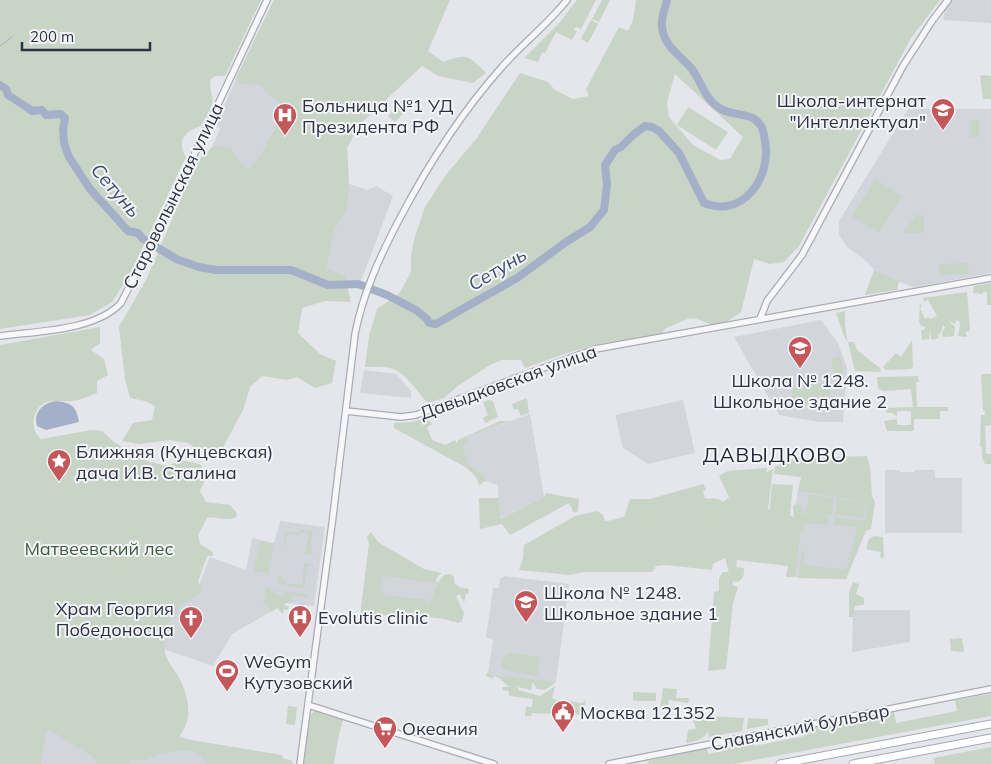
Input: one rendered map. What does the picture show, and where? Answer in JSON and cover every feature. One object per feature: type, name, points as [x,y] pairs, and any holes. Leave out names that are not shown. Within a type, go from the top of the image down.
[{"type":"main road","points":[[780,764],[991,724]]},
{"type":"main road","points":[[853,764],[991,738]]},
{"type":"street","name":"Староволынская улица","points":[[0,336],[86,324],[113,312],[121,303],[149,249],[267,0]]},
{"type":"street","points":[[300,764],[355,334],[372,276],[412,196],[457,124],[499,69],[545,26],[567,0]]},
{"type":"street","points":[[760,319],[767,301],[802,255],[903,66],[948,0]]},
{"type":"street","name":"Давыдковская улица","points":[[346,411],[401,417],[416,415],[587,351],[991,278]]},
{"type":"street","name":"Славянский бульвар","points":[[609,764],[991,689]]},
{"type":"street","points":[[308,705],[494,764]]},
{"type":"shaded area","name":"Больница №1 УД Президента РФ","points":[[274,0],[359,125],[347,148],[349,184],[368,190],[376,186],[393,196],[361,281],[347,280],[339,283],[162,245],[197,161],[204,164],[214,143],[220,128],[216,126],[237,76]]},
{"type":"shaded area","points":[[952,0],[991,0],[991,23],[943,20],[945,9]]},
{"type":"shaded area","points":[[908,109],[991,109],[991,273],[915,287],[907,285],[874,270],[866,261],[846,246],[839,235],[839,221]]},
{"type":"shaded area","name":"Школа № 1248. Школьное здание 2","points":[[821,320],[838,343],[847,368],[843,422],[820,422],[779,415],[734,337]]},
{"type":"shaded area","points":[[364,370],[396,374],[411,391],[411,398],[360,393]]},
{"type":"shaded area","points":[[683,400],[695,453],[648,464],[623,448],[615,415]]},
{"type":"shaded area","points":[[530,414],[544,497],[499,519],[498,485],[485,481],[484,475],[468,464],[459,440]]},
{"type":"shaded area","points":[[885,470],[914,472],[915,470],[935,470],[935,478],[962,478],[962,533],[885,533]]},
{"type":"shaded area","points":[[798,488],[871,499],[865,534],[846,579],[792,577],[794,518]]},
{"type":"shaded area","points":[[280,521],[325,527],[314,606],[286,603],[232,634],[213,666],[158,647],[174,604],[196,593],[210,557],[246,570],[252,538],[274,543]]},
{"type":"shaded area","points":[[372,554],[425,580],[449,583],[445,617],[365,608]]},
{"type":"shaded area","name":"Школа № 1248. Школьное здание 1","points":[[505,576],[569,584],[556,682],[488,674],[493,639],[486,638],[493,588],[499,588],[500,579]]},
{"type":"shaded area","points":[[853,610],[910,610],[910,642],[852,652]]},
{"type":"shaded area","points":[[157,728],[250,761],[289,764],[35,764],[42,730]]},
{"type":"green space","points":[[0,0],[261,0],[225,76],[217,76],[211,81],[212,104],[210,109],[201,126],[190,131],[184,137],[182,146],[186,157],[130,274],[112,302],[90,315],[0,329]]},
{"type":"green space","points":[[274,0],[450,0],[428,51],[443,62],[458,57],[467,57],[486,73],[473,83],[438,76],[422,66],[359,125],[347,148],[349,184],[347,207],[334,231],[326,269],[345,276],[351,302],[325,301],[302,308],[298,333],[320,354],[336,361],[332,383],[315,388],[297,377],[287,380],[262,376],[250,387],[243,410],[220,453],[205,455],[188,443],[170,440],[139,444],[122,441],[133,423],[152,420],[155,406],[145,401],[130,398],[125,379],[119,327],[147,278],[197,161],[214,146],[231,148],[238,160],[249,170],[261,154],[283,115],[280,101],[272,98],[261,85],[239,84],[237,76]]},
{"type":"green space","points":[[577,0],[596,0],[581,29],[576,27],[574,30],[577,31],[572,40],[556,32],[545,53],[542,52],[538,62],[524,58],[560,22]]},
{"type":"green space","points":[[602,0],[610,0],[599,22],[592,19]]},
{"type":"green space","points":[[636,0],[940,0],[911,38],[799,246],[784,262],[770,264],[754,259],[741,312],[728,321],[713,325],[690,318],[666,328],[661,334],[597,344],[525,368],[521,360],[502,360],[490,365],[458,386],[444,398],[428,403],[401,373],[384,367],[365,367],[369,336],[377,309],[399,294],[411,272],[411,256],[415,236],[425,207],[445,176],[477,138],[520,73],[548,82],[555,90],[573,99],[589,96],[586,89],[619,27],[628,31],[633,20]],"holes":[[[675,74],[743,137],[730,159],[720,160],[693,145],[669,117],[667,102]]]},
{"type":"green space","points":[[591,20],[598,24],[588,43],[581,39]]},
{"type":"green space","points":[[980,75],[991,76],[991,99],[983,99]]},
{"type":"green space","points":[[403,100],[410,106],[395,122],[388,116]]},
{"type":"green space","points":[[688,107],[728,132],[716,150],[677,125]]},
{"type":"green space","points":[[970,120],[979,120],[979,137],[970,137]]},
{"type":"green space","points":[[875,179],[902,196],[878,233],[852,216]]},
{"type":"green space","points":[[916,215],[924,215],[924,233],[903,233]]},
{"type":"green space","points":[[968,263],[969,274],[939,275],[939,264]]},
{"type":"green space","points":[[874,270],[899,281],[897,290],[865,295]]},
{"type":"green space","points":[[991,283],[991,305],[987,305],[987,292],[983,292],[983,294],[973,293],[974,286]]},
{"type":"green space","points":[[967,292],[970,331],[965,332],[967,337],[957,336],[960,322],[956,320],[955,324],[948,320],[955,327],[954,336],[948,337],[948,333],[947,337],[943,337],[942,333],[945,327],[943,325],[941,333],[938,334],[939,338],[932,340],[931,329],[929,335],[930,339],[922,340],[921,330],[924,330],[925,327],[921,326],[919,321],[920,304],[925,319],[937,316],[928,300],[924,302],[923,298]]},
{"type":"green space","points":[[845,311],[845,327],[848,342],[836,313]]},
{"type":"green space","name":"Матвеевский лес","points":[[100,327],[100,343],[91,350],[104,359],[108,375],[97,381],[97,393],[83,399],[52,401],[41,405],[34,418],[33,424],[36,432],[41,439],[92,430],[102,431],[114,442],[147,461],[167,466],[181,460],[200,464],[207,476],[200,491],[206,502],[230,505],[237,513],[236,517],[232,518],[207,518],[198,535],[200,544],[213,552],[213,556],[207,556],[198,582],[202,588],[196,596],[183,604],[175,612],[165,634],[165,654],[183,686],[188,704],[187,721],[179,738],[282,755],[283,759],[291,760],[293,764],[206,764],[199,754],[181,751],[164,753],[147,760],[132,759],[129,764],[97,764],[93,757],[50,730],[46,731],[41,764],[0,764],[0,345]]},
{"type":"green space","points":[[912,340],[913,366],[911,369],[886,370],[883,367],[896,353],[901,357]]},
{"type":"green space","points":[[848,342],[854,342],[857,350],[880,368],[881,372],[855,371]]},
{"type":"green space","points":[[840,356],[844,373],[835,375],[831,359]]},
{"type":"green space","points":[[981,374],[991,374],[991,425],[985,426],[986,454],[991,454],[991,464],[985,464],[982,457],[982,447],[980,447],[981,415],[985,415],[983,410]]},
{"type":"green space","points":[[918,376],[919,382],[916,382],[917,407],[948,407],[948,411],[940,411],[940,419],[914,419],[914,431],[887,431],[884,421],[897,419],[897,425],[911,425],[911,411],[897,411],[897,417],[892,413],[887,413],[885,408],[913,407],[911,389],[883,391],[878,388],[877,377]]},
{"type":"green space","points":[[829,383],[831,402],[793,405],[792,386]]},
{"type":"green space","points":[[527,398],[529,413],[521,416],[518,409],[514,410],[512,404]]},
{"type":"green space","points":[[493,401],[498,417],[485,423],[483,418],[488,415],[483,402]]},
{"type":"green space","points":[[427,418],[432,424],[427,427],[432,440],[445,445],[455,440],[457,444],[458,440],[500,421],[510,421],[467,437],[468,443],[462,446],[468,464],[484,475],[485,481],[479,485],[476,477],[467,468],[394,428],[394,423],[411,422]]},
{"type":"green space","points":[[867,456],[870,467],[872,496],[875,502],[871,529],[865,531],[846,579],[798,578],[802,550],[804,551],[803,565],[847,568],[857,527],[834,526],[834,517],[865,521],[867,502],[798,491],[801,477],[774,474],[775,467],[785,461],[803,458]]},
{"type":"green space","points":[[767,468],[766,473],[773,469],[768,510],[770,509],[772,484],[793,485],[790,515],[794,517],[793,506],[796,504],[800,505],[803,513],[830,517],[828,525],[805,523],[804,531],[801,531],[795,577],[786,577],[788,566],[737,560],[736,567],[744,568],[744,573],[738,582],[733,581],[732,585],[738,587],[733,603],[726,669],[708,671],[714,592],[719,591],[719,578],[723,572],[729,572],[725,558],[713,564],[712,570],[666,565],[656,566],[652,572],[583,572],[570,575],[519,570],[523,558],[524,545],[575,516],[597,511],[603,515],[605,521],[624,517],[630,499],[650,499],[703,484],[706,489],[703,492],[705,498],[717,499],[723,502],[729,497],[719,476],[728,471]]},
{"type":"green space","points":[[546,493],[579,499],[578,511],[574,513],[569,503],[510,535],[502,524],[480,529],[479,498],[499,498],[500,519],[544,497]]},
{"type":"green space","points":[[809,494],[834,498],[832,516],[806,513]]},
{"type":"green space","points":[[837,499],[866,502],[864,518],[835,514]]},
{"type":"green space","points":[[300,530],[312,531],[310,551],[313,551],[313,554],[305,555],[309,534],[287,533],[285,545],[283,545],[285,533],[288,531],[299,533]]},
{"type":"green space","points":[[371,532],[378,542],[424,569],[442,573],[438,576],[435,583],[384,576],[381,591],[384,595],[428,600],[427,603],[430,603],[438,582],[444,575],[450,574],[454,577],[454,583],[469,589],[464,603],[460,594],[456,596],[464,613],[462,622],[457,623],[445,619],[391,613],[379,618],[360,616],[369,543],[367,537]]},
{"type":"green space","points":[[874,536],[883,537],[884,558],[880,557],[881,552],[866,549],[869,539]]},
{"type":"green space","points":[[259,541],[274,544],[268,574],[254,571]]},
{"type":"green space","points":[[304,564],[313,564],[313,566],[307,566],[305,587],[278,584],[278,576],[281,576],[281,580],[285,581],[285,583],[302,585]]},
{"type":"green space","points":[[853,582],[859,584],[856,594],[864,598],[864,605],[855,606],[853,617],[849,617],[849,592]]},
{"type":"green space","points":[[266,588],[271,589],[272,594],[276,590],[276,594],[282,595],[283,591],[308,594],[308,597],[293,595],[292,603],[284,604],[289,606],[288,610],[284,609],[283,614],[277,608],[271,612],[267,606],[263,605]]},
{"type":"green space","points":[[962,638],[964,652],[951,651],[950,639]]},
{"type":"green space","points":[[509,653],[539,657],[537,676],[506,671],[502,666],[502,661]]},
{"type":"green space","points":[[488,671],[489,674],[556,682],[545,690],[537,689],[533,682],[531,690],[518,687],[518,690],[540,696],[555,686],[552,698],[562,702],[565,700],[581,703],[586,700],[583,715],[532,713],[531,716],[525,716],[526,707],[532,707],[533,699],[509,696],[509,691],[503,690],[502,687],[509,687],[499,678],[494,676],[493,679],[486,676]]},
{"type":"green space","points":[[663,688],[677,689],[676,698],[689,698],[688,703],[669,700],[667,711],[660,710]]},
{"type":"green space","points":[[633,692],[656,693],[656,701],[633,701]]},
{"type":"green space","points":[[991,694],[991,716],[733,764],[649,764],[648,761],[707,748],[708,754],[727,750],[727,745],[753,739],[754,746],[804,736],[803,730],[894,712],[896,723],[957,711],[955,700]]},
{"type":"green space","points":[[288,706],[297,707],[295,725],[286,724]]},
{"type":"green space","points":[[315,710],[343,720],[334,764],[303,764],[309,717]]},
{"type":"green space","points":[[707,716],[744,718],[742,731],[709,737],[708,731],[702,738],[686,743],[688,730],[696,729],[693,719],[703,720]]},
{"type":"green space","points":[[748,718],[768,719],[768,725],[747,729]]},
{"type":"green space","points":[[991,747],[991,764],[935,764],[933,758]]},
{"type":"water","points":[[56,401],[70,404],[75,409],[79,422],[46,430],[37,426],[36,416],[40,409]]},
{"type":"waterway","name":"Сетунь","points":[[0,85],[6,89],[8,95],[32,111],[42,110],[46,115],[61,114],[65,118],[63,129],[64,143],[69,157],[90,189],[128,231],[138,233],[142,238],[176,259],[199,267],[216,270],[291,270],[328,285],[358,284],[387,295],[416,310],[429,323],[436,324],[517,278],[590,227],[604,210],[607,185],[605,165],[615,150],[645,126],[659,131],[679,153],[704,203],[718,206],[731,205],[742,200],[752,191],[759,181],[764,168],[766,155],[762,128],[753,118],[721,109],[711,101],[692,69],[669,45],[663,33],[662,23],[667,0]]},
{"type":"waterway","points":[[0,46],[12,37]]},
{"type":"place","name":"Школа-интернат \"Интеллектуал\"","points":[[943,131]]},
{"type":"place","name":"Больница №1 УД Президента РФ","points":[[285,136]]},
{"type":"place","name":"Школа № 1248. Школьное здание 2","points":[[800,369]]},
{"type":"place","name":"Ближняя (Кунцевская) дача И.В. Сталина","points":[[59,482]]},
{"type":"place","name":"Школа № 1248. Школьное здание 1","points":[[526,623]]},
{"type":"place","name":"Evolutis clinic","points":[[300,638]]},
{"type":"place","name":"Храм Георгия Победоносца","points":[[191,639]]},
{"type":"place","name":"WeGym Кутузовский","points":[[227,692]]},
{"type":"place","name":"Москва 121352","points":[[563,733]]},
{"type":"place","name":"Океания","points":[[385,749]]},
{"type":"district","name":"ДАВЫДКОВО","points":[[775,454]]}]
